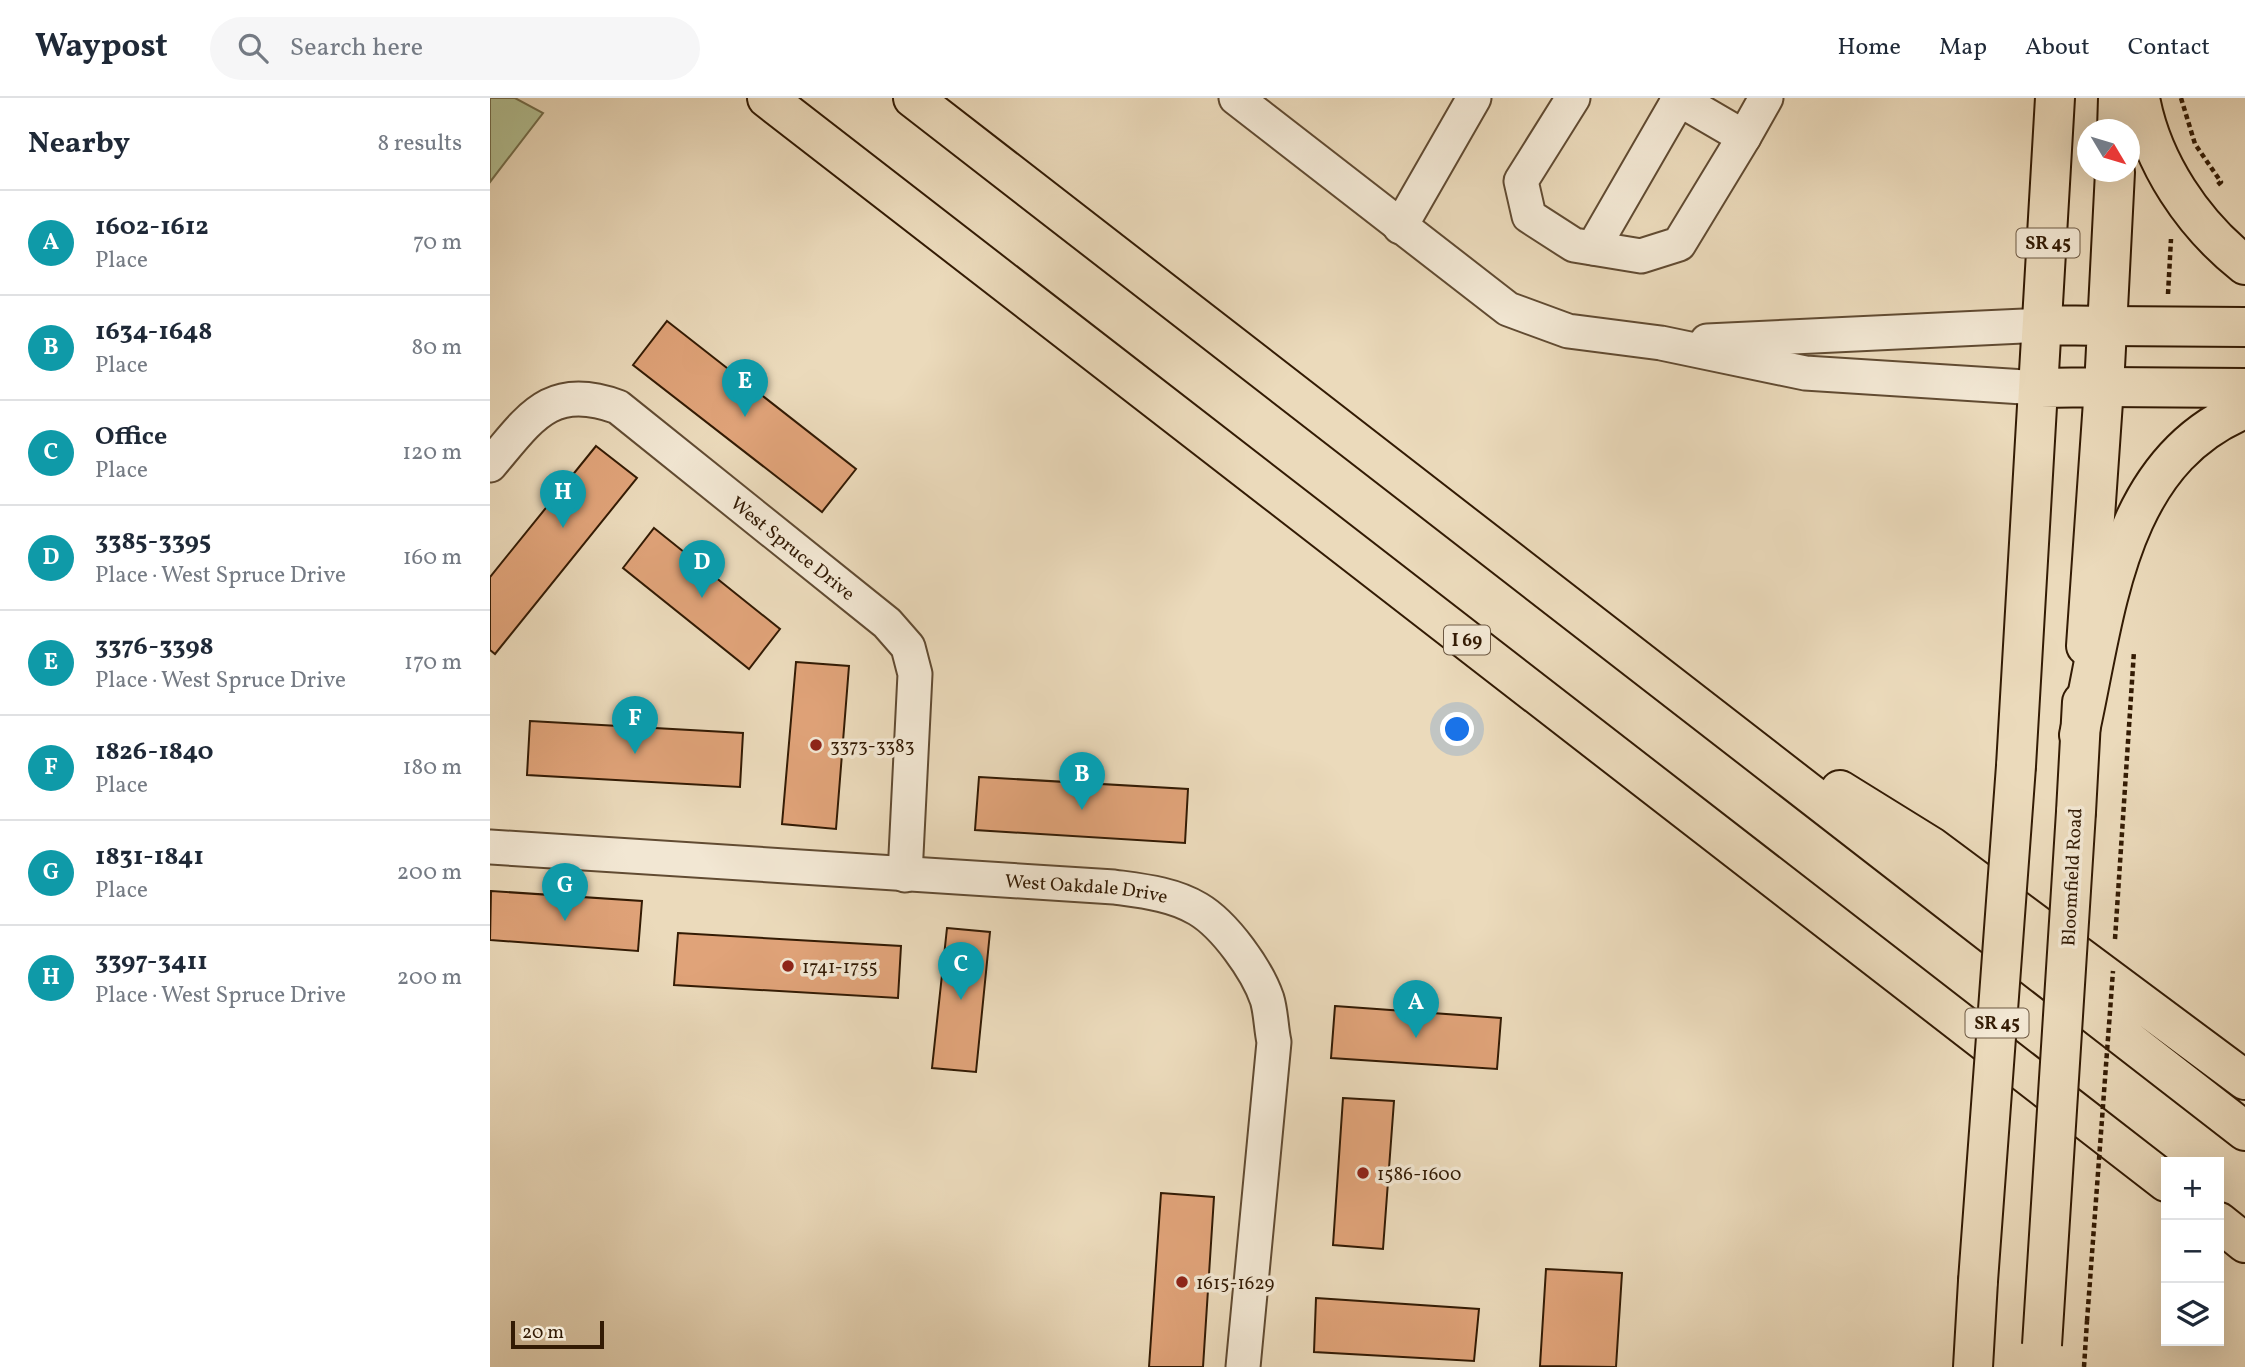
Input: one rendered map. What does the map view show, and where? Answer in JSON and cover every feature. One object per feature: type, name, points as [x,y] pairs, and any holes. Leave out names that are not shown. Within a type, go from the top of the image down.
[{"type":"main road","name":"I 69","points":[[767,98],[2161,1178]]},
{"type":"main road","points":[[913,98],[2245,1131]]},
{"type":"main road","name":"SR 45","points":[[1973,1367],[2016,766],[2044,325],[2055,98]]},
{"type":"main road","points":[[2117,119],[2118,98]]},
{"type":"main road","points":[[2140,98],[2145,121],[2168,175],[2210,235],[2245,265]]},
{"type":"main road","name":"Bloomfield Road","points":[[2041,1356],[2079,735],[2104,387],[2114,182]]},
{"type":"main road","points":[[2044,325],[2245,327]]},
{"type":"main road","points":[[2040,388],[2245,387]]},
{"type":"main road","points":[[2079,735],[2123,544],[2140,507],[2160,474],[2185,446],[2205,430],[2245,409]]},
{"type":"main road","points":[[1660,677],[1932,847],[2245,1080]]},
{"type":"main road","points":[[2224,1226],[2245,1243]]},
{"type":"street","points":[[1236,98],[1508,309],[1568,331],[1661,343],[1805,373],[2040,388]]},
{"type":"street","points":[[1400,227],[1474,98]]},
{"type":"street","points":[[1573,98],[1521,181],[1529,216],[1574,245],[1641,256],[1679,244],[1744,137],[1760,100]]},
{"type":"street","points":[[1593,248],[1678,99],[1744,137]]},
{"type":"street","points":[[1661,343],[2044,325]]},
{"type":"street","name":"West Spruce Drive","points":[[490,466],[531,417],[550,402],[572,398],[596,399],[618,407],[887,623],[908,647],[915,674],[905,875]]},
{"type":"street","name":"West Oakdale Drive","points":[[490,847],[1157,893],[1199,909],[1228,937],[1252,969],[1267,1000],[1274,1042],[1243,1367]]},
{"type":"path","points":[[2181,98],[2195,144],[2221,182],[2211,191]]},
{"type":"path","points":[[2168,301],[2171,228]]},
{"type":"path","points":[[2115,944],[2135,645]]},
{"type":"path","points":[[2084,1367],[2114,957]]},
{"type":"green space","points":[[490,98],[515,98],[543,113],[490,182]]},
{"type":"building","points":[[667,321],[856,469],[822,512],[633,365]]},
{"type":"building","points":[[596,446],[637,478],[495,654],[490,650],[490,577]]},
{"type":"building","points":[[654,528],[780,629],[749,669],[623,568]]},
{"type":"building","name":"3373-3383","points":[[796,662],[849,666],[836,829],[782,824]]},
{"type":"building","points":[[530,721],[743,733],[740,787],[527,775]]},
{"type":"building","points":[[979,777],[1188,789],[1185,843],[975,830]]},
{"type":"building","points":[[491,891],[642,901],[638,951],[490,940]]},
{"type":"building","points":[[947,928],[990,932],[976,1072],[932,1068]]},
{"type":"building","name":"1741-1755","points":[[678,933],[901,946],[898,998],[674,985]]},
{"type":"building","points":[[1335,1006],[1501,1018],[1497,1069],[1331,1058]]},
{"type":"building","name":"1586-1600","points":[[1343,1098],[1394,1101],[1383,1249],[1333,1245]]},
{"type":"building","name":"1615-1629","points":[[1161,1193],[1214,1197],[1203,1367],[1149,1367]]},
{"type":"building","points":[[1546,1269],[1622,1273],[1616,1367],[1540,1366]]},
{"type":"building","points":[[1316,1298],[1479,1309],[1474,1361],[1314,1352]]},
{"type":"place","name":"3376-3398","points":[[745,417]]},
{"type":"place","name":"3397-3411","points":[[563,528]]},
{"type":"place","name":"3385-3395","points":[[702,598]]},
{"type":"place","name":"3373-3383","points":[[816,745]]},
{"type":"place","name":"1826-1840","points":[[635,754]]},
{"type":"place","name":"1634-1648","points":[[1082,810]]},
{"type":"place","name":"1831-1841","points":[[565,921]]},
{"type":"place","name":"1741-1755","points":[[788,966]]},
{"type":"place","name":"Office","points":[[961,1000]]},
{"type":"place","name":"1602-1612","points":[[1416,1038]]},
{"type":"place","name":"1586-1600","points":[[1363,1173]]},
{"type":"place","name":"1615-1629","points":[[1182,1282]]}]
